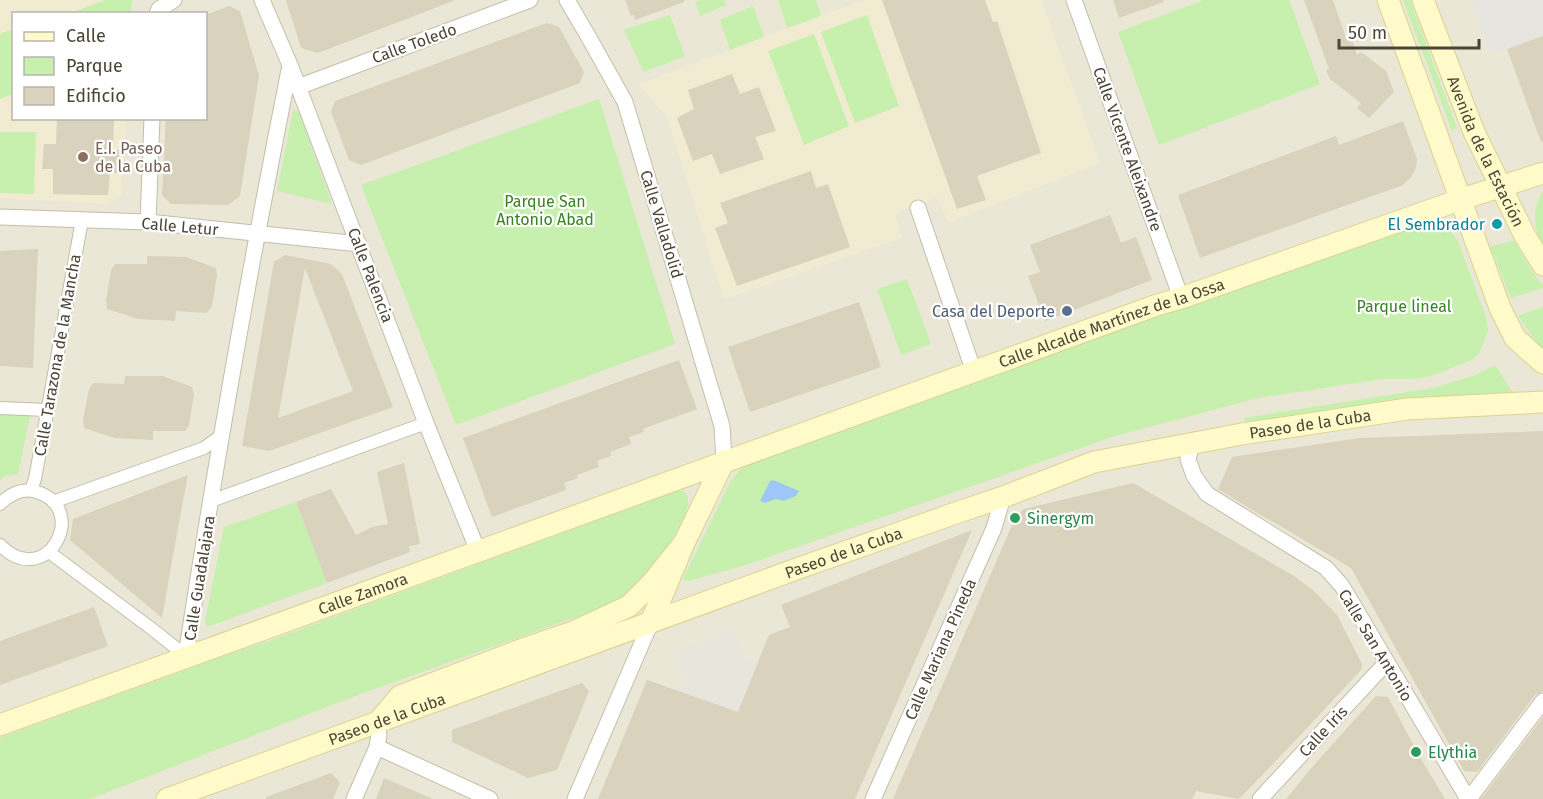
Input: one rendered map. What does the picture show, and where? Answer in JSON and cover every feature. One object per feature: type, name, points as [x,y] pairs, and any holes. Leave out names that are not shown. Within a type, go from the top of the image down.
[{"type":"main road","points":[[1388,0],[1500,308],[1515,338],[1543,363]]},
{"type":"main road","name":"Avenida de la Estación","points":[[1423,0],[1474,132],[1500,187],[1543,265]]},
{"type":"main road","name":"Calle Alcalde Martínez de la Ossa","points":[[724,461],[1157,304],[1181,298],[1462,199],[1543,173]]},
{"type":"main road","name":"Paseo de la Cuba","points":[[167,799],[802,567],[950,514],[1003,498],[1094,462],[1242,434],[1407,409],[1543,402]]},
{"type":"main road","points":[[651,622],[684,543],[724,461]]},
{"type":"main road","name":"Calle Zamora","points":[[0,725],[724,461]]},
{"type":"main road","points":[[376,723],[400,696],[573,632],[629,606],[652,583],[684,543]]},
{"type":"street","points":[[158,12],[174,0]]},
{"type":"street","name":"Calle Palencia","points":[[262,0],[290,65],[426,423],[478,551]]},
{"type":"street","name":"Calle Toledo","points":[[298,87],[530,0]]},
{"type":"street","name":"Calle Valladolid","points":[[567,0],[625,102],[722,426],[724,461]]},
{"type":"street","name":"Calle Vicente Aleixandre","points":[[1074,0],[1181,298]]},
{"type":"street","name":"Calle Guadalajara","points":[[49,552],[186,656],[257,234],[290,65]]},
{"type":"street","points":[[148,222],[152,120]]},
{"type":"street","points":[[918,208],[974,372]]},
{"type":"street","name":"Calle Letur","points":[[0,217],[148,222],[359,244]]},
{"type":"street","name":"Calle Tarazona de la Mancha","points":[[31,490],[35,479],[82,220]]},
{"type":"street","points":[[0,408],[46,410]]},
{"type":"street","points":[[211,501],[426,423]]},
{"type":"street","points":[[53,501],[204,448],[222,435]]},
{"type":"street","name":"Calle San Antonio","points":[[1192,444],[1188,459],[1194,476],[1207,494],[1326,568],[1341,586],[1469,799]]},
{"type":"street","points":[[0,504],[8,496],[19,491],[31,490],[53,501],[62,522],[57,543],[49,552],[39,557],[18,558],[8,553],[0,545]]},
{"type":"street","name":"Calle Mariana Pineda","points":[[873,799],[994,528],[1003,498]]},
{"type":"street","points":[[574,799],[651,622]]},
{"type":"street","name":"Calle Iris","points":[[1260,799],[1386,663]]},
{"type":"street","points":[[1469,799],[1543,701]]},
{"type":"street","points":[[354,799],[376,747],[379,735],[376,723]]},
{"type":"street","points":[[376,747],[490,799]]},
{"type":"shaded area","points":[[0,0],[1543,0],[1543,799],[0,799]]},
{"type":"shaded area","points":[[0,0],[132,0],[131,12],[12,12],[12,120],[126,120],[121,196],[107,204],[0,198]]},
{"type":"shaded area","points":[[866,0],[1041,0],[1100,163],[949,222],[936,197],[895,214],[902,238],[724,299],[668,119],[639,84]]},
{"type":"shaded area","points":[[1472,0],[1543,0],[1543,36],[1490,54]]},
{"type":"shaded area","points":[[733,630],[747,663],[759,660],[738,712],[673,689],[686,685],[673,652]]},
{"type":"green space","points":[[105,0],[132,0],[131,12],[73,12]]},
{"type":"green space","points":[[724,0],[726,5],[700,16],[695,2]]},
{"type":"green space","points":[[778,0],[816,0],[821,16],[787,28]]},
{"type":"green space","points":[[1204,0],[1289,0],[1320,84],[1159,145],[1118,32]]},
{"type":"green space","points":[[1403,0],[1410,0],[1457,128],[1452,131]]},
{"type":"green space","points":[[753,6],[764,37],[730,50],[720,20]]},
{"type":"green space","points":[[670,15],[685,56],[644,72],[624,30]]},
{"type":"green space","points":[[867,15],[899,106],[855,123],[821,32]]},
{"type":"green space","points":[[12,29],[12,94],[0,99],[0,34]]},
{"type":"green space","points":[[814,34],[849,126],[804,145],[768,51]]},
{"type":"green space","name":"Parque San Antonio Abad","points":[[599,99],[675,344],[456,425],[361,185]]},
{"type":"green space","points":[[293,110],[299,112],[332,204],[277,191]]},
{"type":"green space","points":[[0,132],[36,132],[34,194],[0,193]]},
{"type":"green space","points":[[1543,191],[1543,246],[1537,232],[1535,218],[1537,204]]},
{"type":"green space","name":"Parque lineal","points":[[1424,222],[1446,227],[1457,239],[1486,317],[1488,330],[1479,353],[1473,359],[1431,376],[1412,379],[1382,379],[1258,398],[1115,436],[743,566],[688,581],[683,579],[730,482],[739,471],[757,458]]},
{"type":"green space","points":[[1514,241],[1543,288],[1511,298],[1490,246]]},
{"type":"green space","points":[[907,279],[931,344],[901,355],[877,289]]},
{"type":"green space","points":[[1543,307],[1543,351],[1518,316]]},
{"type":"green space","points":[[1495,365],[1514,394],[1436,398],[1246,423],[1244,418],[1433,388],[1476,375]]},
{"type":"green space","points":[[0,415],[30,416],[18,474],[5,476],[0,480]]},
{"type":"green space","points":[[679,490],[684,491],[688,497],[684,519],[650,575],[619,604],[592,615],[573,618],[350,698],[90,799],[0,799],[0,738]]},
{"type":"green space","points":[[296,502],[327,583],[207,626],[205,621],[224,527]]},
{"type":"water","points":[[773,480],[799,491],[796,496],[783,501],[776,499],[765,503],[760,501],[770,481]]},
{"type":"building","points":[[286,0],[453,1],[318,53],[301,48]]},
{"type":"building","points":[[625,0],[684,0],[684,2],[635,20]]},
{"type":"building","points":[[882,0],[985,0],[993,22],[997,21],[1041,153],[977,176],[986,200],[957,209]]},
{"type":"building","points":[[1113,0],[1163,0],[1164,2],[1119,18]]},
{"type":"building","points":[[1304,0],[1333,0],[1347,41],[1352,39],[1357,55],[1361,52],[1386,71],[1394,92],[1369,118],[1357,108],[1361,103],[1330,79],[1326,70],[1329,69]]},
{"type":"building","points":[[229,6],[240,11],[259,76],[240,196],[228,205],[171,204],[162,195],[166,120],[207,120],[207,15]]},
{"type":"building","points":[[547,23],[559,27],[584,72],[580,83],[361,165],[349,160],[331,112],[335,101]]},
{"type":"building","points":[[1543,36],[1543,142],[1541,142],[1507,49]]},
{"type":"building","points":[[732,74],[740,94],[759,87],[776,131],[755,137],[764,159],[720,174],[712,154],[693,161],[677,118],[694,109],[688,90]]},
{"type":"building","name":"E.I. Paseo de la Cuba","points":[[57,120],[114,120],[113,150],[119,150],[118,173],[110,173],[108,195],[53,194],[53,169],[42,169],[44,144],[56,144]]},
{"type":"building","points":[[1403,121],[1417,159],[1416,168],[1403,185],[1200,258],[1178,195],[1336,136],[1339,145]]},
{"type":"building","points":[[811,171],[816,188],[828,184],[850,247],[737,286],[715,228],[728,223],[720,203]]},
{"type":"building","points":[[1110,215],[1121,243],[1136,237],[1152,280],[1045,321],[1028,276],[1040,272],[1030,245]]},
{"type":"building","points":[[38,249],[33,368],[0,366],[0,251]]},
{"type":"building","points":[[285,255],[331,264],[342,274],[393,407],[269,451],[242,446],[274,262]],"holes":[[[305,268],[353,391],[278,418]]]},
{"type":"building","points":[[147,256],[186,257],[216,268],[212,306],[207,313],[176,311],[175,321],[138,319],[107,309],[106,300],[111,271],[115,264],[147,264]]},
{"type":"building","points":[[859,302],[881,367],[750,412],[728,347]]},
{"type":"building","points":[[679,360],[697,409],[643,429],[644,432],[629,437],[631,444],[610,452],[611,456],[597,461],[599,467],[577,475],[578,478],[564,483],[566,490],[492,517],[463,438]]},
{"type":"building","points":[[125,376],[163,376],[192,387],[194,394],[189,425],[185,431],[153,431],[153,440],[115,438],[84,428],[83,420],[89,389],[93,383],[124,384]]},
{"type":"building","points":[[1543,431],[1543,691],[1535,695],[1477,772],[1464,771],[1351,568],[1218,489],[1232,457],[1360,438]]},
{"type":"building","points":[[404,463],[420,544],[409,546],[410,552],[327,583],[296,502],[331,489],[356,535],[372,527],[388,524],[377,472]]},
{"type":"building","points":[[188,475],[162,618],[70,540],[73,519]]},
{"type":"building","points":[[1133,483],[1294,576],[1314,591],[1337,615],[1362,664],[1361,670],[1239,799],[1196,791],[1192,799],[893,799],[1016,516],[1024,509]]},
{"type":"building","points":[[972,530],[855,799],[598,799],[647,680],[738,712],[769,635],[790,627],[781,605]]},
{"type":"building","points":[[94,607],[108,646],[0,685],[0,641]]},
{"type":"building","points":[[582,683],[589,691],[557,770],[528,778],[452,742],[452,730]]},
{"type":"building","points":[[1376,696],[1388,697],[1445,799],[1286,799],[1314,765]]},
{"type":"building","points":[[1543,717],[1543,799],[1481,799]]},
{"type":"building","points":[[331,773],[340,782],[333,799],[266,799],[266,797]]},
{"type":"building","points":[[384,778],[433,799],[376,799]]},
{"type":"place","name":"E.I. Paseo de la Cuba","points":[[83,157]]},
{"type":"place","name":"El Sembrador","points":[[1497,224]]},
{"type":"place","name":"Casa del Deporte","points":[[1067,311]]},
{"type":"place","name":"Sinergym","points":[[1015,518]]},
{"type":"place","name":"Elythia","points":[[1416,752]]}]
